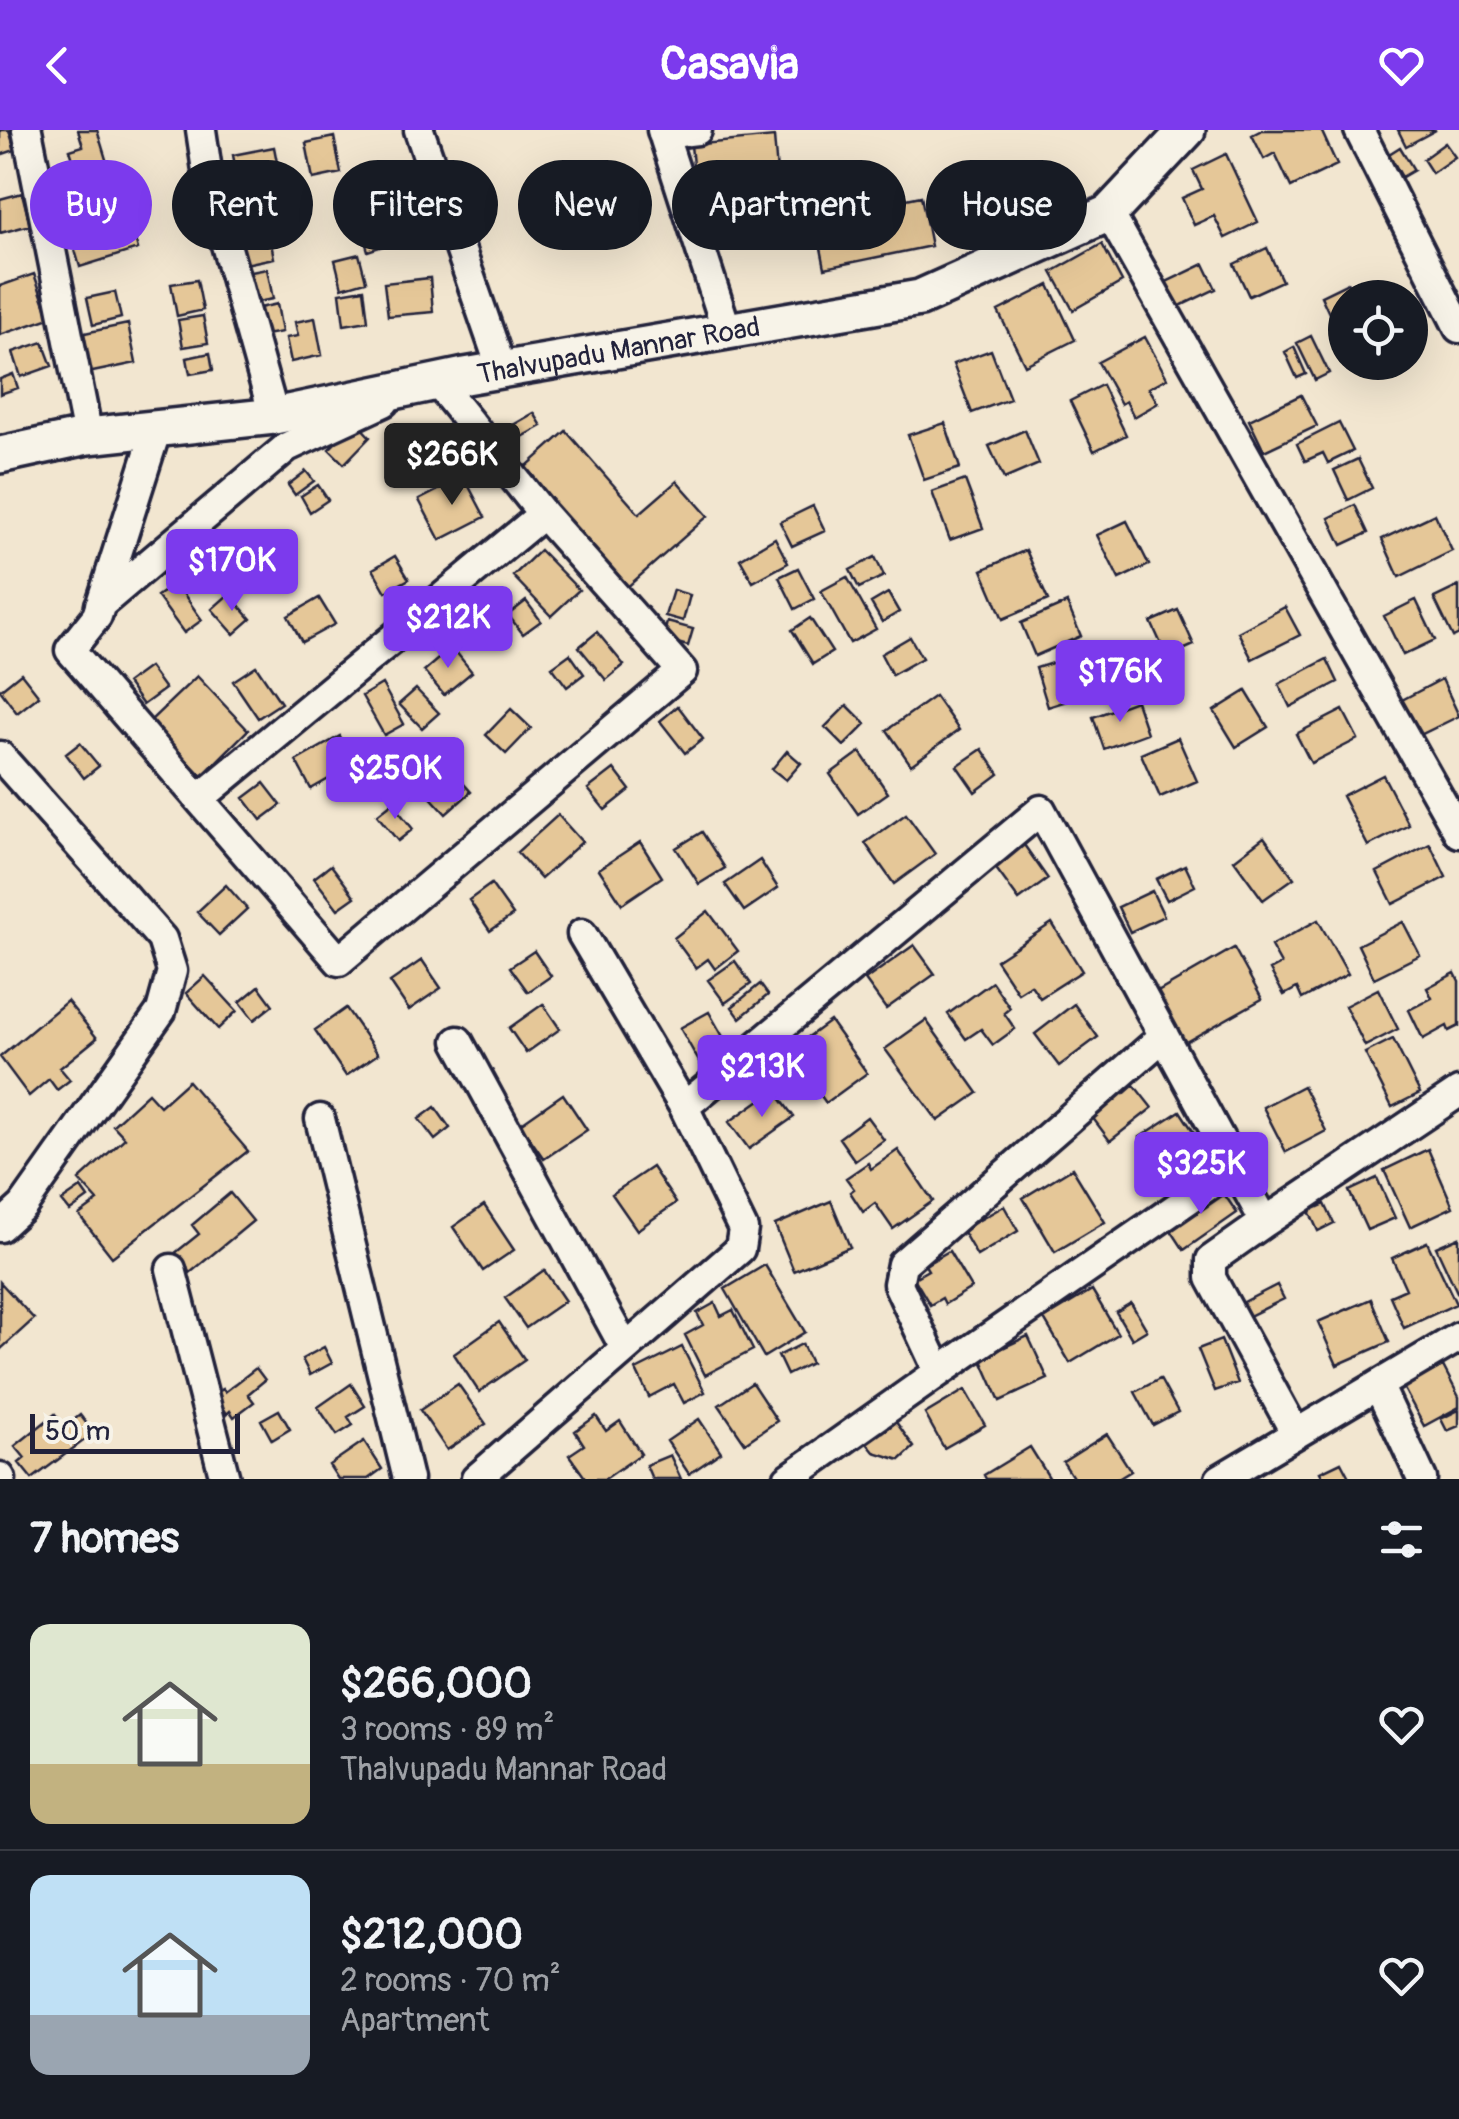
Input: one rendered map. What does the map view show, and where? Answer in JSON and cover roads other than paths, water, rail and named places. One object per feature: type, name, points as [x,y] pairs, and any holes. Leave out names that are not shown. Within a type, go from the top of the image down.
[{"type":"street","points":[[27,130],[88,436]]},
{"type":"street","points":[[201,130],[210,184],[274,416]]},
{"type":"street","points":[[418,130],[502,370]]},
{"type":"street","points":[[697,130],[662,132],[727,332]]},
{"type":"street","name":"Thalvupadu Mannar Road","points":[[0,455],[88,436],[274,416],[502,370],[920,298],[1109,213],[1187,130]]},
{"type":"street","points":[[1359,130],[1459,328]]},
{"type":"street","points":[[1109,213],[1459,833]]},
{"type":"street","points":[[99,606],[287,448],[429,384],[682,671],[339,961],[70,650],[97,616],[99,606],[157,428]]},
{"type":"street","points":[[199,800],[543,514]]},
{"type":"street","points":[[0,756],[162,939],[172,971],[161,1011],[24,1206],[0,1226]]},
{"type":"street","points":[[684,1107],[1041,810],[1265,1222]]},
{"type":"street","points":[[476,1479],[740,1250],[743,1229],[684,1107],[582,934]]},
{"type":"street","points":[[939,1372],[898,1284],[902,1264],[1164,1036]]},
{"type":"street","points":[[458,1040],[626,1348]]},
{"type":"street","points":[[1296,1434],[1211,1278],[1211,1260],[1459,1092]]},
{"type":"street","points":[[320,1119],[408,1479]]},
{"type":"street","points":[[788,1479],[1235,1168]]},
{"type":"street","points":[[171,1269],[225,1479]]},
{"type":"street","points":[[1220,1479],[1459,1336]]},
{"type":"street","points":[[1378,1385],[1422,1479]]}]
